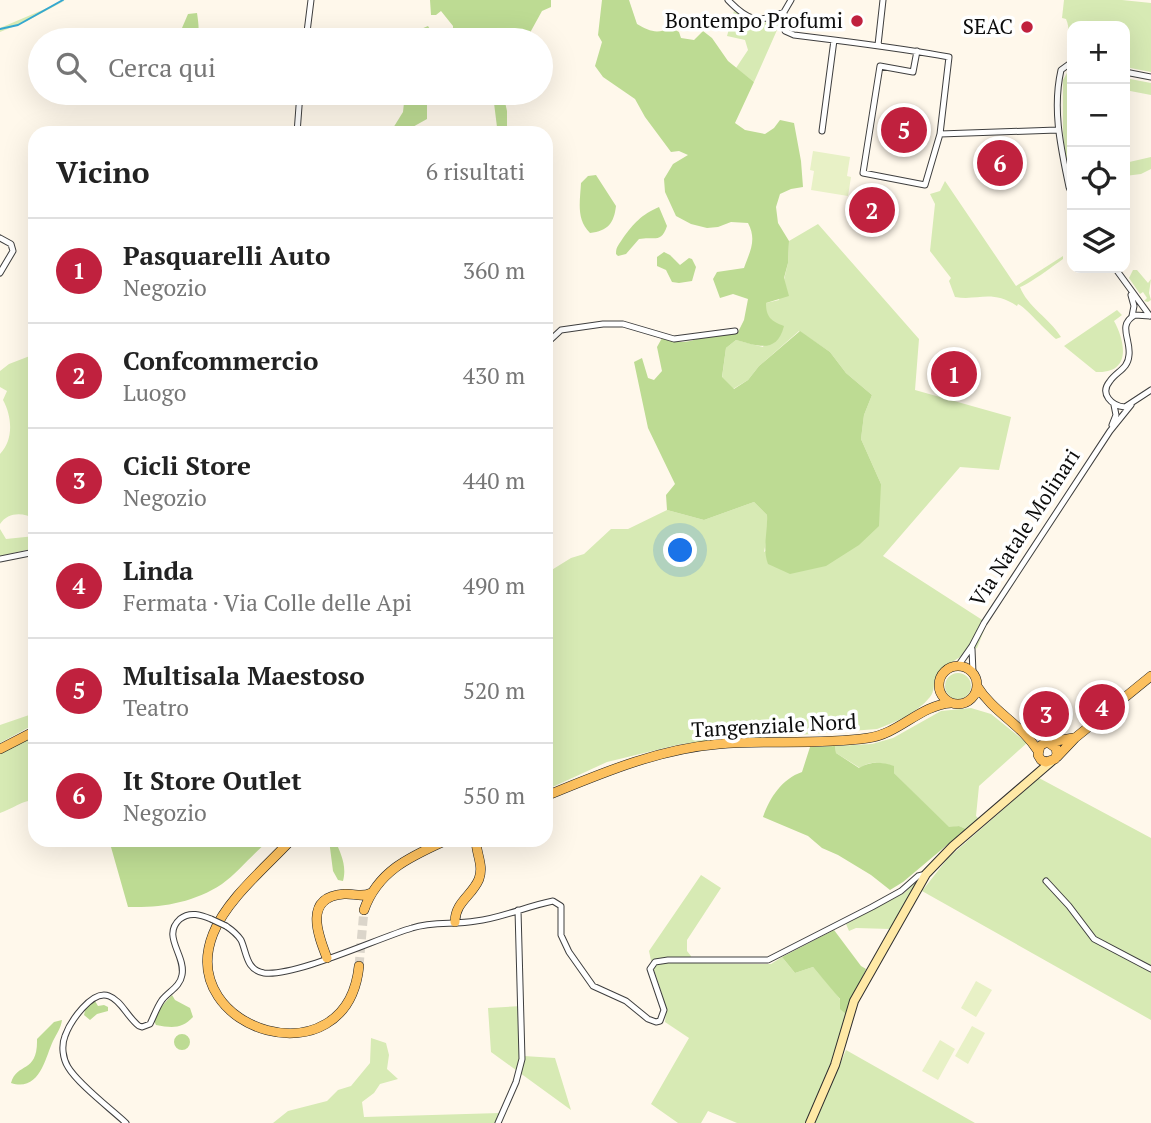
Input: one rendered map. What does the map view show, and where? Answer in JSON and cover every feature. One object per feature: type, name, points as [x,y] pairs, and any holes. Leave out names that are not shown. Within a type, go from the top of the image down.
[{"type":"main road","points":[[997,710],[967,702],[951,703],[945,700],[939,690],[942,673],[958,666],[973,673],[983,695],[1024,733],[1043,762],[1055,759],[1075,738],[1151,676]]},
{"type":"main road","points":[[967,702],[972,698],[977,686]]},
{"type":"main road","name":"Tangenziale Nord","points":[[923,713],[939,690]]},
{"type":"main road","name":"Tangenziale Nord","points":[[553,793],[613,768],[684,749],[719,744],[867,738],[892,732],[939,705],[951,703]]},
{"type":"main road","points":[[1024,733],[1056,748],[1055,759]]},
{"type":"main road","points":[[0,749],[28,735]]},
{"type":"main road","points":[[1038,753],[1040,746],[1047,743],[1075,738]]},
{"type":"main road","points":[[284,847],[233,902],[214,932],[207,964],[221,1001],[245,1022],[263,1031],[299,1034],[315,1030],[344,1009],[354,991],[359,966]]},
{"type":"main road","points":[[357,896],[364,909],[372,892],[386,874],[404,860],[432,847]]},
{"type":"main road","points":[[455,922],[457,909],[479,878],[481,867],[475,847]]},
{"type":"main road","points":[[327,958],[316,929],[318,912],[325,902],[334,896],[357,896],[372,892]]},
{"type":"street","points":[[308,28],[311,0]]},
{"type":"street","points":[[728,0],[749,18],[762,20],[784,12]]},
{"type":"street","points":[[791,0],[784,12],[785,31],[794,35],[878,45],[916,51],[949,57],[940,134],[925,184],[863,173],[880,66],[913,72],[916,51]]},
{"type":"street","points":[[878,45],[883,0]]},
{"type":"street","points":[[822,131],[834,40]]},
{"type":"street","points":[[1067,66],[1061,70],[1059,79],[1057,130],[1067,178]]},
{"type":"street","points":[[1130,73],[1151,77]]},
{"type":"street","points":[[298,126],[299,105]]},
{"type":"street","points":[[940,134],[1057,130]]},
{"type":"street","points":[[0,238],[12,244],[13,251],[0,273]]},
{"type":"street","points":[[1118,273],[1150,317]]},
{"type":"street","points":[[1130,292],[1134,306],[1132,316],[1144,314],[1150,317]]},
{"type":"street","name":"Via Natale Molinari","points":[[1110,431],[1116,415],[1114,405],[1107,398],[1106,388],[1128,361],[1129,349],[1125,330],[1127,321],[1132,316]]},
{"type":"street","points":[[553,337],[561,330],[603,324],[623,324],[674,339],[735,331]]},
{"type":"street","name":"Via Natale Molinari","points":[[958,666],[1110,431],[1131,405],[1151,390]]},
{"type":"street","points":[[1114,405],[1131,405]]},
{"type":"street","points":[[0,559],[28,553]]},
{"type":"street","points":[[972,646],[973,673]]},
{"type":"street","points":[[1028,782],[1036,769],[1038,753]]},
{"type":"street","points":[[810,1123],[835,1065],[854,1001],[926,874],[953,846],[1055,759]]},
{"type":"street","points":[[126,1123],[68,1068],[63,1051],[65,1036],[89,1000],[98,995],[115,999],[139,1026],[150,1024],[157,1008],[177,986],[182,975],[182,962],[173,942],[178,921],[186,916],[199,915],[235,932],[250,965],[264,973],[296,968],[413,927],[495,918],[553,901],[558,902],[561,911],[561,935],[569,952],[593,986],[626,1000],[648,1019],[656,1022],[660,1021],[664,1010],[650,969],[655,962],[768,960],[872,907],[901,891],[918,876],[926,874]]},
{"type":"street","points":[[1046,881],[1094,939],[1151,969]]},
{"type":"street","points":[[498,1123],[516,1082],[522,1059],[518,910]]},
{"type":"green space","points":[[66,0],[27,21],[0,32],[0,28]]},
{"type":"green space","points":[[430,0],[551,0],[551,7],[542,11],[533,28],[453,28],[441,11],[431,15]]},
{"type":"green space","points":[[602,0],[629,0],[637,24],[650,30],[661,31],[670,27],[679,32],[681,38],[694,40],[703,31],[712,38],[728,61],[754,82],[735,123],[745,130],[765,134],[780,120],[794,123],[803,187],[780,194],[776,207],[778,223],[789,241],[784,278],[789,296],[766,303],[770,318],[784,326],[777,341],[772,344],[759,346],[736,340],[726,348],[722,377],[734,389],[748,380],[759,366],[800,331],[830,352],[846,373],[872,395],[864,415],[861,439],[881,484],[879,526],[859,545],[826,566],[790,574],[768,564],[765,546],[767,515],[754,502],[704,520],[667,510],[666,495],[675,484],[648,428],[634,362],[642,358],[648,378],[654,380],[662,371],[657,347],[662,338],[684,342],[714,334],[738,332],[744,320],[748,299],[733,294],[720,298],[713,279],[717,272],[744,268],[752,246],[752,235],[748,223],[731,222],[707,228],[676,216],[665,192],[664,179],[673,164],[688,155],[679,151],[671,152],[635,99],[603,77],[595,66],[602,42],[598,35]]},
{"type":"green space","points":[[1064,0],[1151,3],[1151,72],[1130,68],[1130,21],[1067,22],[1062,18]]},
{"type":"green space","points":[[734,11],[755,21],[781,21],[754,82],[736,68],[748,50],[745,40],[727,36]]},
{"type":"green space","points":[[197,13],[199,28],[182,28],[188,14]]},
{"type":"green space","points":[[1067,73],[1067,162],[1063,133],[1063,80]]},
{"type":"green space","points":[[1130,79],[1151,83],[1151,95],[1130,91]]},
{"type":"green space","points":[[404,105],[427,105],[427,119],[414,126],[394,126],[403,112]]},
{"type":"green space","points":[[494,105],[506,105],[507,126],[497,126]]},
{"type":"green space","points":[[813,151],[850,157],[848,196],[811,190]]},
{"type":"green space","points":[[1151,157],[1151,169],[1130,175],[1130,162]]},
{"type":"green space","points":[[596,175],[616,206],[609,225],[590,233],[581,216],[581,183],[588,176]]},
{"type":"green space","points":[[945,181],[1016,286],[1063,256],[1063,259],[1020,287],[1023,294],[1061,337],[1056,339],[1018,304],[1017,306],[992,297],[955,297],[949,281],[951,278],[930,251],[935,204],[930,194],[940,191]]},
{"type":"green space","points":[[659,207],[667,226],[662,235],[639,239],[626,254],[618,256],[617,247],[631,228],[643,216]]},
{"type":"green space","points":[[818,224],[919,339],[915,390],[1011,417],[999,470],[960,467],[883,556],[987,623],[977,648],[939,672],[932,695],[919,708],[877,729],[681,744],[607,762],[553,787],[553,569],[571,558],[584,554],[611,529],[628,529],[667,510],[704,520],[754,502],[767,515],[768,532],[764,552],[881,484],[861,439],[864,415],[872,395],[846,373],[830,352],[799,331],[759,366],[748,380],[733,389],[722,378],[726,348],[736,340],[763,347],[773,322],[766,314],[766,303],[779,300],[788,263],[789,241]]},
{"type":"green space","points":[[664,252],[680,265],[689,258],[692,259],[696,267],[692,281],[672,282],[666,270],[657,266],[657,257]]},
{"type":"green space","points":[[1133,270],[1137,270],[1148,283],[1151,279],[1151,300],[1148,302],[1144,301],[1147,298],[1143,292],[1140,294],[1129,278]]},
{"type":"green space","points":[[1117,310],[1122,315],[1114,321],[1121,339],[1123,356],[1115,368],[1096,372],[1064,346]]},
{"type":"green space","points":[[28,357],[28,516],[16,514],[0,524],[0,454],[8,442],[10,428],[3,400],[7,391],[0,387],[0,371],[9,364]]},
{"type":"green space","points":[[0,529],[6,539],[28,537],[28,550],[0,556]]},
{"type":"green space","points":[[958,673],[967,677],[971,686],[967,695],[958,699],[949,695],[945,686],[949,677]]},
{"type":"green space","points":[[971,708],[991,714],[1027,743],[979,786],[976,816],[979,819],[966,829],[959,826],[949,828],[894,773],[893,766],[872,763],[860,768],[836,753],[835,746],[872,744],[893,738],[941,711]]},
{"type":"green space","points":[[28,715],[28,728],[0,743],[0,725]]},
{"type":"green space","points":[[28,739],[28,801],[0,813],[0,753]]},
{"type":"green space","points":[[835,746],[836,753],[859,768],[876,763],[894,766],[894,773],[949,827],[959,826],[966,829],[890,890],[871,875],[822,848],[808,836],[763,817],[778,790],[788,779],[802,772],[810,747]]},
{"type":"green space","points":[[1039,778],[1151,838],[1151,1020],[922,891],[948,858]]},
{"type":"green space","points":[[111,847],[262,847],[222,884],[200,896],[165,905],[128,907]]},
{"type":"green space","points":[[330,847],[338,847],[344,865],[343,881],[338,880],[333,871]]},
{"type":"green space","points":[[701,875],[721,888],[687,940],[690,963],[771,964],[782,957],[795,973],[813,967],[843,1005],[845,1020],[842,1033],[807,1123],[737,1123],[708,1111],[701,1123],[678,1123],[651,1104],[689,1038],[665,1022],[662,995],[649,951]]},
{"type":"green space","points":[[917,881],[890,929],[856,928],[849,931],[846,924],[904,893]]},
{"type":"green space","points":[[834,930],[866,969],[846,1014],[840,1009],[840,999],[813,967],[795,973],[782,957]]},
{"type":"green space","points":[[976,981],[992,990],[976,1017],[961,1008]]},
{"type":"green space","points":[[172,995],[175,1000],[190,1008],[193,1017],[176,1027],[156,1025],[154,1021],[161,1007]]},
{"type":"green space","points":[[95,1001],[98,1006],[108,1007],[108,1011],[97,1014],[90,1020],[84,1015],[86,1006]]},
{"type":"green space","points":[[522,1006],[524,1056],[555,1058],[571,1110],[491,1052],[488,1008]]},
{"type":"green space","points":[[62,1020],[40,1072],[29,1083],[11,1083],[18,1072],[34,1058],[37,1039],[54,1022]]},
{"type":"green space","points":[[972,1026],[985,1033],[968,1064],[955,1056]]},
{"type":"green space","points":[[182,1034],[190,1042],[182,1050],[174,1042]]},
{"type":"green space","points":[[371,1038],[386,1043],[389,1055],[387,1069],[398,1079],[380,1084],[374,1093],[362,1102],[364,1117],[500,1113],[496,1123],[273,1123],[288,1111],[327,1101],[338,1090],[351,1086],[370,1063]]},
{"type":"green space","points":[[940,1040],[955,1049],[938,1080],[922,1071]]},
{"type":"green space","points":[[846,1050],[975,1123],[815,1123]]},
{"type":"waterway","points":[[0,29],[18,25],[63,0]]},
{"type":"tunnel","points":[[359,966],[364,910]]},
{"type":"place","name":"Bontempo Profumi","points":[[857,21]]},
{"type":"place","name":"SEAC","points":[[1027,27]]},
{"type":"place","name":"Multisala Maestoso","points":[[904,130]]},
{"type":"place","name":"It Store Outlet","points":[[1000,163]]},
{"type":"place","name":"Confcommercio","points":[[872,210]]},
{"type":"place","name":"Pasquarelli Auto","points":[[954,374]]},
{"type":"place","name":"Linda","points":[[1102,707]]},
{"type":"place","name":"Cicli Store","points":[[1046,714]]}]
